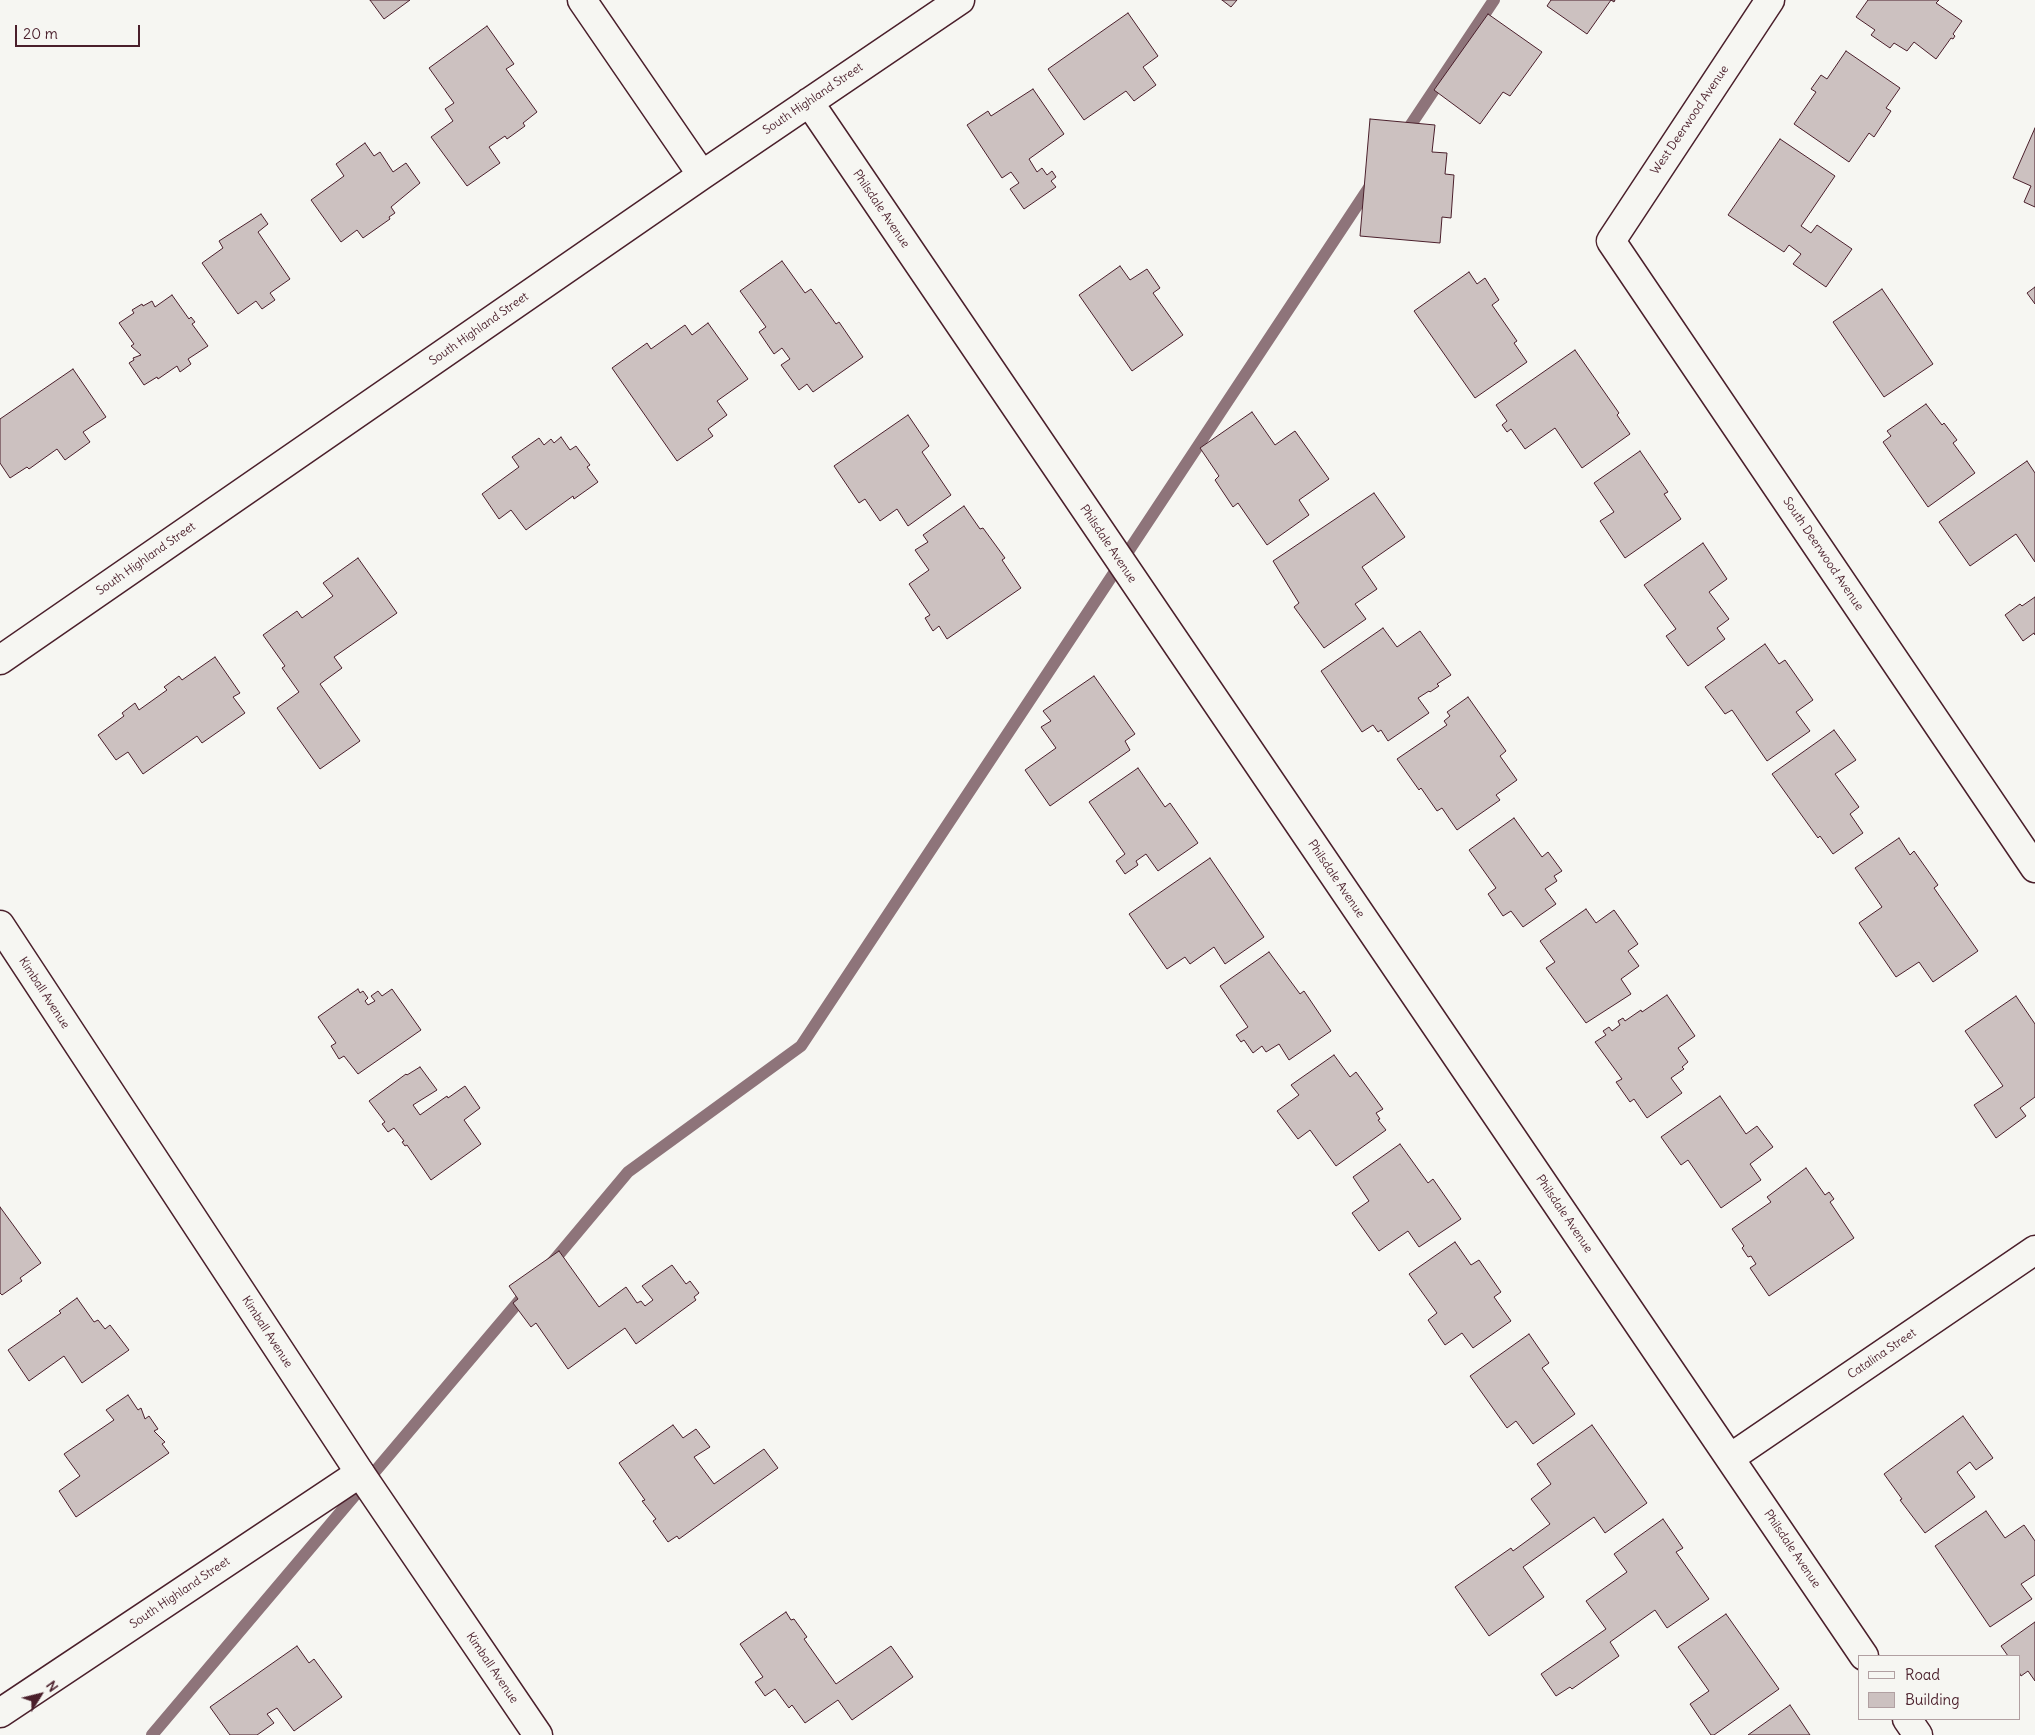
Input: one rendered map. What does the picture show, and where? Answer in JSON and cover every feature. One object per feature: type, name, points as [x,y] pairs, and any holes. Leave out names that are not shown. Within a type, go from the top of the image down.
[{"type":"street","points":[[582,0],[702,175]]},
{"type":"street","name":"South Highland Street","points":[[0,660],[702,175],[960,0]]},
{"type":"street","name":"West Deerwood Avenue","points":[[1611,241],[1770,0]]},
{"type":"street","name":"Philsdale Avenue","points":[[809,102],[892,227],[1863,1655]]},
{"type":"street","name":"South Deerwood Avenue","points":[[1611,241],[2035,868]]},
{"type":"street","name":"Kimball Avenue","points":[[0,925],[360,1473],[538,1735]]},
{"type":"street","name":"Catalina Street","points":[[1730,1458],[2035,1250]]},
{"type":"street","name":"South Highland Street","points":[[0,1713],[360,1473]]},
{"type":"street","points":[[1908,1720],[1918,1735]]},
{"type":"building","points":[[370,0],[410,0],[384,19]]},
{"type":"building","points":[[1222,0],[1237,0],[1231,7]]},
{"type":"building","points":[[1551,0],[1611,0],[1587,34],[1547,6]]},
{"type":"building","points":[[1868,0],[1939,0],[1936,3],[1962,21],[1953,34],[1955,36],[1953,39],[1951,38],[1936,59],[1914,42],[1907,51],[1894,43],[1890,48],[1871,35],[1875,30],[1856,17]]},
{"type":"building","points":[[1128,13],[1158,56],[1143,67],[1156,85],[1134,101],[1126,91],[1084,120],[1048,69]]},
{"type":"building","points":[[1488,14],[1542,52],[1510,96],[1503,92],[1480,124],[1434,90]]},
{"type":"building","points":[[487,26],[514,64],[506,69],[537,112],[523,123],[525,126],[507,139],[505,136],[489,147],[500,163],[467,186],[431,137],[453,121],[445,109],[454,103],[429,68]]},
{"type":"building","points":[[1846,51],[1900,88],[1886,108],[1891,111],[1874,137],[1869,133],[1849,162],[1794,124],[1816,92],[1811,89],[1821,75],[1827,79]]},
{"type":"building","points":[[1033,89],[1064,134],[1029,159],[1037,172],[1042,168],[1047,175],[1052,171],[1056,177],[1051,181],[1056,187],[1024,209],[1010,189],[1019,183],[1011,172],[1002,178],[967,125],[988,111],[991,116]]},
{"type":"building","points":[[1370,119],[1435,125],[1432,152],[1447,153],[1445,174],[1454,175],[1451,218],[1442,217],[1440,243],[1360,236]]},
{"type":"building","points":[[2035,128],[2035,207],[2024,202],[2031,186],[2013,178]]},
{"type":"building","points":[[1780,139],[1835,176],[1801,226],[1811,233],[1817,225],[1852,249],[1826,287],[1793,264],[1801,254],[1789,245],[1784,252],[1728,215]]},
{"type":"building","points":[[365,143],[374,156],[380,152],[393,172],[406,163],[420,183],[391,207],[395,213],[389,217],[390,219],[363,238],[357,230],[341,242],[311,200],[344,176],[336,164]]},
{"type":"building","points":[[261,214],[268,224],[258,232],[290,279],[270,293],[275,300],[262,309],[256,301],[238,314],[202,263],[223,248],[219,241]]},
{"type":"building","points":[[782,261],[805,293],[811,289],[836,324],[839,322],[863,357],[813,392],[807,384],[799,390],[781,365],[790,359],[782,348],[774,354],[759,332],[766,327],[740,291]]},
{"type":"building","points":[[1120,266],[1130,280],[1147,269],[1160,288],[1153,293],[1183,335],[1132,371],[1079,295]]},
{"type":"building","points":[[1469,272],[1477,284],[1485,278],[1499,300],[1492,305],[1517,341],[1514,343],[1527,362],[1475,398],[1414,311]]},
{"type":"building","points":[[2035,287],[2035,304],[2027,293]]},
{"type":"building","points":[[1882,289],[1933,364],[1884,397],[1833,322]]},
{"type":"building","points":[[172,295],[189,319],[191,317],[195,322],[192,324],[208,346],[188,359],[191,364],[180,372],[177,366],[158,379],[157,377],[144,385],[129,363],[134,360],[133,358],[141,355],[131,346],[134,344],[119,323],[134,313],[132,310],[142,304],[143,306],[152,301],[155,307]]},
{"type":"building","points":[[708,323],[748,379],[717,401],[727,415],[708,429],[713,436],[677,461],[612,368],[647,343],[651,349],[685,325],[692,335]]},
{"type":"building","points":[[1575,350],[1619,413],[1617,415],[1630,434],[1582,468],[1555,428],[1525,449],[1511,429],[1507,432],[1502,425],[1507,421],[1496,405]]},
{"type":"building","points":[[73,369],[106,417],[83,432],[90,442],[65,460],[57,449],[29,469],[27,467],[10,478],[0,463],[0,419]]},
{"type":"building","points":[[1926,404],[1942,425],[1944,423],[1957,440],[1953,443],[1975,473],[1928,507],[1883,442],[1891,436],[1887,431]]},
{"type":"building","points":[[1252,412],[1275,445],[1295,431],[1329,479],[1299,500],[1309,515],[1267,545],[1238,503],[1233,507],[1215,480],[1219,476],[1200,448]]},
{"type":"building","points":[[908,415],[929,446],[922,452],[951,495],[908,526],[897,509],[880,521],[865,499],[859,503],[834,466]]},
{"type":"building","points":[[561,437],[570,450],[576,446],[590,465],[587,467],[598,482],[574,499],[573,496],[526,530],[511,510],[499,519],[482,494],[519,467],[512,457],[539,438],[544,445],[551,439],[554,443]]},
{"type":"building","points":[[1640,451],[1668,492],[1664,494],[1681,519],[1625,558],[1600,521],[1614,512],[1594,483]]},
{"type":"building","points":[[2027,461],[2035,473],[2035,562],[2016,534],[1970,566],[1939,522]]},
{"type":"building","points":[[1374,493],[1405,537],[1362,567],[1377,589],[1355,604],[1366,619],[1324,648],[1294,607],[1299,603],[1273,561]]},
{"type":"building","points":[[964,506],[980,529],[983,528],[1005,558],[1002,560],[1021,588],[947,639],[939,626],[933,631],[925,618],[930,615],[909,584],[929,570],[915,550],[928,542],[923,535]]},
{"type":"building","points":[[1703,543],[1727,579],[1709,592],[1729,619],[1717,628],[1725,639],[1688,666],[1666,636],[1676,629],[1644,585]]},
{"type":"building","points":[[358,558],[397,613],[334,657],[342,668],[320,684],[360,741],[320,769],[277,708],[299,692],[282,668],[285,666],[263,635],[297,611],[302,618],[333,596],[323,583]]},
{"type":"building","points":[[2035,597],[2035,635],[2034,633],[2023,641],[2005,615],[2020,604],[2022,606]]},
{"type":"building","points":[[1383,628],[1397,647],[1420,631],[1451,675],[1437,684],[1439,686],[1418,698],[1429,713],[1388,741],[1381,730],[1378,732],[1373,725],[1362,732],[1321,671]]},
{"type":"building","points":[[1765,644],[1779,664],[1785,660],[1813,700],[1796,712],[1810,731],[1767,761],[1732,710],[1725,714],[1705,687]]},
{"type":"building","points":[[215,657],[240,693],[233,697],[245,713],[202,743],[197,736],[143,774],[128,752],[116,760],[98,735],[124,716],[122,713],[135,703],[139,710],[167,690],[164,687],[179,676],[182,680]]},
{"type":"building","points":[[1094,676],[1135,734],[1125,741],[1130,750],[1050,806],[1025,770],[1056,748],[1041,727],[1051,721],[1043,711]]},
{"type":"building","points":[[1468,697],[1506,751],[1500,756],[1517,780],[1496,795],[1500,800],[1457,830],[1442,808],[1437,811],[1421,788],[1419,790],[1397,759],[1447,725],[1444,721],[1450,716],[1447,712]]},
{"type":"building","points":[[1834,730],[1856,760],[1835,774],[1859,807],[1850,814],[1863,833],[1833,854],[1820,836],[1818,838],[1772,774]]},
{"type":"building","points":[[1138,768],[1165,807],[1170,803],[1198,843],[1158,871],[1146,854],[1136,861],[1138,865],[1125,874],[1116,861],[1125,854],[1089,802]]},
{"type":"building","points":[[1514,818],[1542,857],[1548,852],[1562,871],[1554,876],[1557,881],[1545,889],[1556,904],[1523,927],[1511,911],[1503,916],[1488,894],[1496,888],[1469,850]]},
{"type":"building","points":[[1899,838],[1910,855],[1914,851],[1938,885],[1934,888],[1978,951],[1933,982],[1919,962],[1896,977],[1859,923],[1882,907],[1855,868]]},
{"type":"building","points":[[1210,858],[1264,937],[1225,964],[1214,947],[1190,964],[1185,957],[1167,969],[1129,914]]},
{"type":"building","points":[[1586,909],[1596,923],[1614,910],[1638,944],[1628,951],[1639,966],[1621,979],[1631,994],[1586,1023],[1546,968],[1555,962],[1540,941]]},
{"type":"building","points":[[1269,952],[1300,994],[1304,991],[1331,1031],[1289,1060],[1279,1044],[1266,1052],[1262,1046],[1253,1053],[1244,1040],[1241,1042],[1236,1035],[1248,1027],[1220,986]]},
{"type":"building","points":[[358,989],[360,993],[363,991],[368,998],[365,1001],[368,1005],[375,1001],[371,996],[378,991],[382,996],[392,989],[421,1030],[358,1074],[344,1056],[339,1059],[331,1046],[336,1043],[318,1017]]},
{"type":"building","points":[[1667,995],[1695,1036],[1678,1048],[1688,1062],[1682,1067],[1684,1069],[1671,1078],[1682,1093],[1647,1118],[1634,1099],[1630,1102],[1616,1082],[1622,1079],[1595,1042],[1606,1035],[1603,1031],[1609,1027],[1612,1031],[1620,1025],[1618,1021],[1623,1018],[1625,1021],[1641,1010],[1642,1012]]},
{"type":"building","points":[[2016,996],[2035,1024],[2035,1097],[2020,1108],[2026,1116],[1996,1138],[1974,1105],[2003,1086],[1965,1031]]},
{"type":"building","points":[[1334,1055],[1350,1077],[1356,1072],[1383,1109],[1376,1113],[1380,1119],[1378,1120],[1386,1130],[1336,1166],[1310,1130],[1298,1139],[1277,1111],[1299,1095],[1291,1085]]},
{"type":"building","points":[[420,1067],[437,1090],[413,1105],[420,1115],[465,1086],[480,1108],[464,1120],[481,1144],[431,1180],[407,1145],[405,1146],[402,1142],[404,1141],[394,1128],[388,1132],[382,1124],[385,1122],[369,1101],[406,1074]]},
{"type":"building","points":[[1720,1096],[1746,1134],[1757,1126],[1773,1147],[1750,1164],[1761,1180],[1721,1208],[1688,1160],[1681,1165],[1661,1137]]},
{"type":"building","points":[[1400,1144],[1428,1183],[1433,1179],[1461,1219],[1419,1247],[1408,1231],[1379,1251],[1352,1213],[1369,1201],[1353,1177]]},
{"type":"building","points":[[1806,1168],[1825,1195],[1829,1192],[1834,1199],[1830,1202],[1854,1238],[1769,1296],[1750,1268],[1756,1264],[1751,1256],[1748,1257],[1742,1248],[1744,1246],[1732,1229],[1771,1202],[1767,1197]]},
{"type":"building","points":[[0,1207],[41,1263],[20,1278],[22,1281],[2,1295],[0,1293]]},
{"type":"building","points":[[1455,1242],[1471,1265],[1479,1260],[1501,1292],[1494,1297],[1511,1321],[1473,1348],[1462,1333],[1445,1345],[1428,1320],[1437,1313],[1409,1274]]},
{"type":"building","points":[[559,1251],[599,1307],[626,1287],[637,1303],[641,1301],[645,1306],[653,1300],[642,1286],[672,1265],[686,1284],[690,1281],[699,1293],[694,1297],[696,1300],[636,1344],[625,1328],[568,1369],[536,1323],[531,1327],[513,1303],[518,1299],[509,1286]]},
{"type":"building","points":[[77,1298],[94,1322],[98,1320],[105,1329],[110,1325],[129,1350],[82,1383],[64,1356],[29,1381],[8,1350],[61,1313],[59,1311]]},
{"type":"building","points":[[1529,1334],[1549,1363],[1542,1368],[1575,1414],[1533,1444],[1516,1421],[1507,1428],[1470,1376]]},
{"type":"building","points":[[128,1395],[138,1410],[141,1408],[145,1419],[149,1416],[158,1429],[154,1431],[165,1442],[162,1444],[169,1453],[76,1517],[59,1491],[80,1476],[64,1454],[114,1420],[106,1410]]},
{"type":"building","points":[[1963,1416],[1993,1458],[1976,1470],[1970,1462],[1957,1472],[1975,1497],[1925,1533],[1900,1500],[1902,1499],[1884,1474]]},
{"type":"building","points":[[673,1425],[683,1438],[696,1429],[710,1447],[694,1457],[714,1484],[764,1449],[778,1468],[679,1539],[677,1536],[668,1542],[653,1521],[656,1519],[642,1501],[645,1500],[619,1463]]},
{"type":"building","points":[[1592,1425],[1647,1503],[1605,1533],[1594,1517],[1523,1567],[1544,1597],[1489,1636],[1455,1587],[1511,1548],[1513,1551],[1550,1524],[1531,1499],[1551,1484],[1537,1464]]},
{"type":"building","points":[[1986,1511],[2005,1538],[2024,1525],[2035,1541],[2035,1575],[2021,1584],[2032,1599],[1990,1627],[1935,1546]]},
{"type":"building","points":[[1663,1519],[1683,1548],[1676,1552],[1709,1599],[1667,1628],[1655,1610],[1610,1642],[1619,1656],[1572,1689],[1570,1687],[1556,1696],[1541,1674],[1606,1629],[1586,1601],[1627,1572],[1614,1554]]},
{"type":"building","points":[[786,1612],[791,1620],[794,1619],[807,1637],[804,1639],[836,1684],[891,1646],[913,1677],[852,1720],[838,1700],[805,1723],[792,1705],[789,1708],[775,1689],[765,1696],[755,1682],[763,1677],[740,1644]]},
{"type":"building","points":[[1726,1614],[1779,1689],[1714,1735],[1711,1735],[1690,1704],[1709,1691],[1678,1647]]},
{"type":"building","points":[[2035,1622],[2035,1681],[2028,1671],[2021,1676],[2020,1655],[2007,1655],[2001,1646]]},
{"type":"building","points":[[297,1646],[309,1663],[314,1659],[342,1697],[294,1731],[277,1708],[267,1714],[274,1723],[257,1735],[230,1735],[210,1707]]},
{"type":"building","points":[[1790,1705],[1810,1735],[1748,1735]]},
{"type":"waterway","points":[[1404,135],[1494,0]]},
{"type":"waterway","points":[[550,1265],[628,1172],[801,1046],[1372,183]]},
{"type":"waterway","points":[[152,1735],[526,1293]]}]
